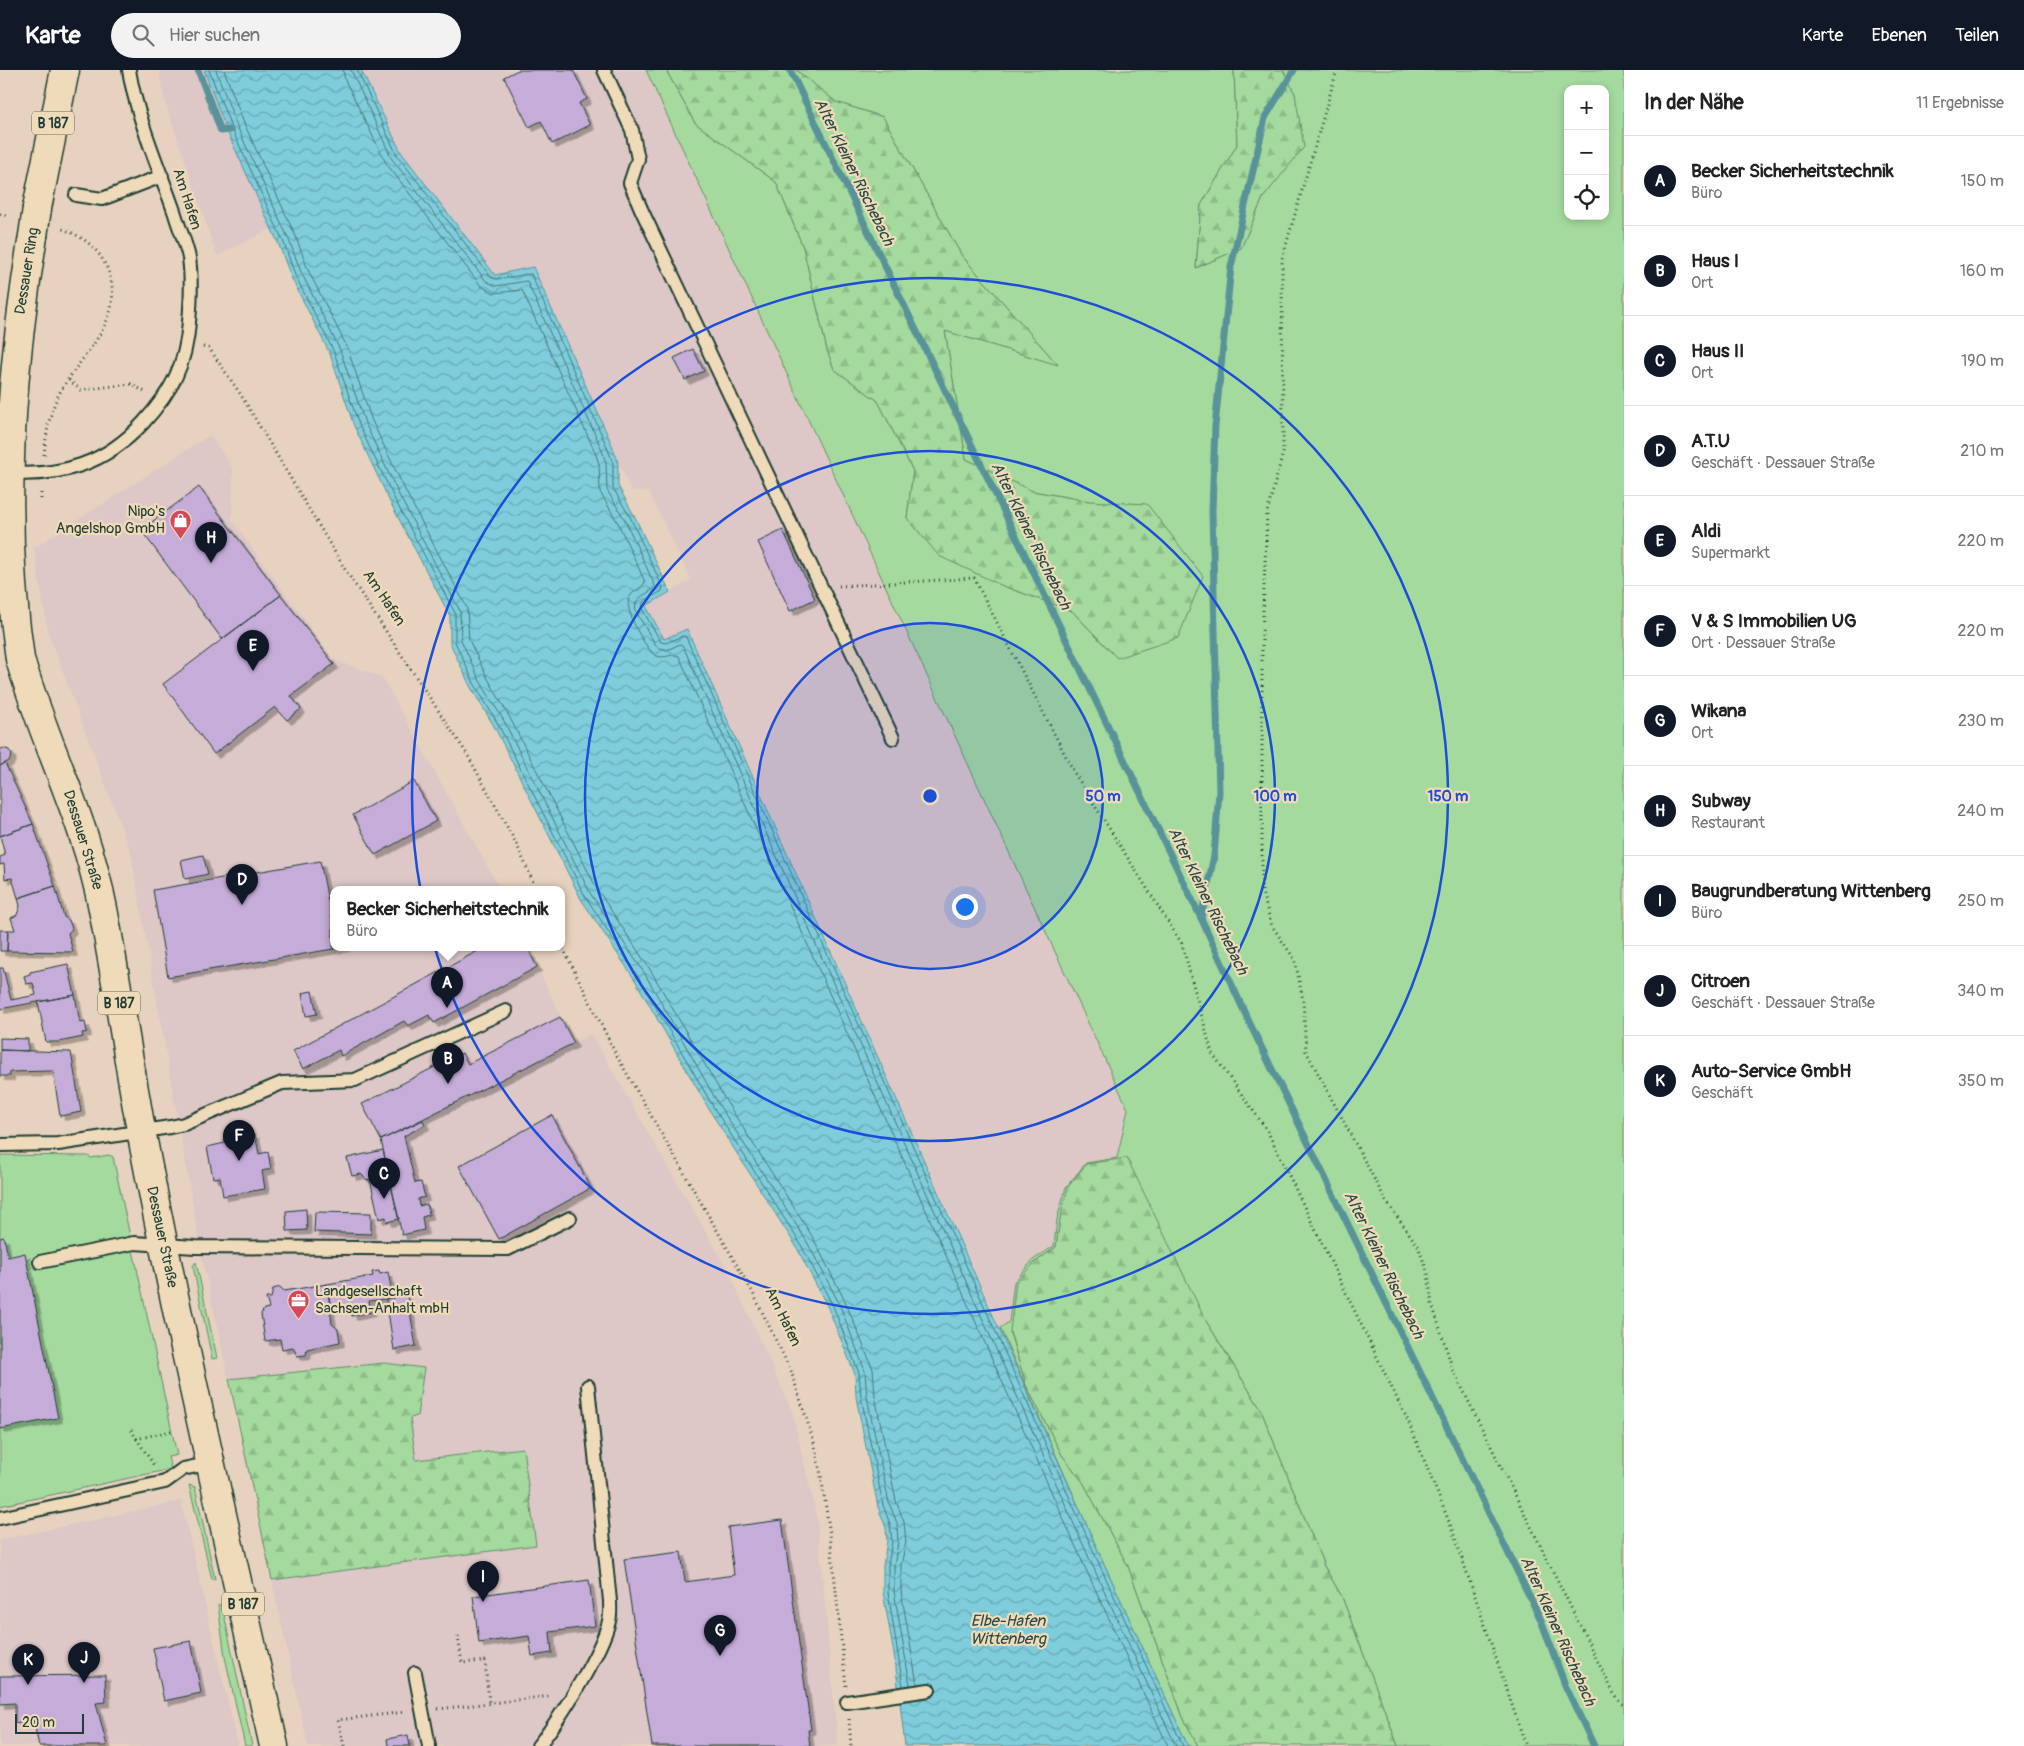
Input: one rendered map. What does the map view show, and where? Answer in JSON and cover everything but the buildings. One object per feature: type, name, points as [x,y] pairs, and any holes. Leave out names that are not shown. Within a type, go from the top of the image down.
[{"type":"main road","name":"Dessauer Ring","points":[[2,473],[10,394],[42,224],[64,70]]},
{"type":"main road","name":"Dessauer Straße","points":[[2,473],[1,526],[9,604],[20,656],[45,730],[76,810],[96,874],[163,1244],[274,1746]]},
{"type":"lane","name":"Am Hafen","points":[[2,473],[42,474],[89,464],[131,436],[161,404],[179,374],[188,342],[192,293],[188,256],[138,107],[129,70]]},
{"type":"lane","points":[[604,70],[632,130],[638,159],[630,183],[639,204],[893,738]]},
{"type":"lane","points":[[76,195],[102,199],[162,176]]},
{"type":"lane","points":[[0,1144],[58,1144],[142,1132],[184,1124],[282,1083],[355,1080],[506,1011]]},
{"type":"lane","points":[[40,1262],[134,1243],[195,1247],[508,1249],[570,1218]]},
{"type":"lane","points":[[538,1746],[552,1728],[572,1694],[605,1634],[610,1619],[610,1601],[588,1386]]},
{"type":"lane","points":[[0,1518],[165,1482],[183,1470],[211,1463]]},
{"type":"lane","points":[[415,1673],[429,1746]]},
{"type":"lane","points":[[847,1702],[929,1690]]},
{"type":"path","points":[[1337,70],[1282,259],[1283,453],[1267,512],[1262,637],[1262,892],[1272,926],[1295,960],[1303,1000],[1306,1050],[1386,1201],[1418,1246],[1428,1274],[1432,1304],[1452,1370],[1616,1698],[1624,1705]]},
{"type":"path","points":[[0,214],[6,216]]},
{"type":"path","points":[[42,224],[71,231],[90,243],[104,261],[111,278],[114,298],[109,319],[59,394],[49,418],[44,460]]},
{"type":"path","name":"Am Hafen","points":[[188,342],[209,348],[241,395],[346,571],[466,754],[516,845],[535,886]]},
{"type":"path","points":[[69,380],[81,390],[130,384],[161,404]]},
{"type":"path","points":[[821,587],[974,578],[1074,774],[1182,944],[1212,1054],[1267,1130],[1409,1423],[1452,1530],[1526,1746]]},
{"type":"path","name":"Am Hafen","points":[[564,951],[618,1058],[753,1293],[791,1371],[821,1475],[830,1534],[851,1746]]},
{"type":"path","points":[[131,1430],[165,1482]]},
{"type":"path","points":[[136,1439],[175,1430]]},
{"type":"path","points":[[458,1636],[462,1664],[484,1661],[489,1702]]},
{"type":"path","points":[[344,1746],[338,1720],[572,1694]]},
{"type":"shaded area","points":[[159,70],[204,70],[278,225],[217,256],[164,98]]},
{"type":"shaded area","points":[[361,70],[645,70],[1127,1109],[1117,1158],[1086,1163],[1057,1219],[1054,1246],[1033,1260],[1014,1282],[1009,1322],[1000,1327],[691,635],[666,644],[646,606],[691,580],[649,492],[631,490],[533,267],[495,275],[401,152]]},
{"type":"shaded area","points":[[210,435],[233,469],[232,520],[334,660],[382,677],[498,886],[330,886],[330,951],[529,951],[574,1043],[591,1034],[729,1272],[792,1411],[817,1519],[838,1746],[308,1746],[202,1257],[131,853],[48,632],[34,548]]},
{"type":"shaded area","points":[[181,1501],[238,1746],[0,1746],[0,1540]]},
{"type":"green space","points":[[646,70],[666,70],[695,123],[776,182],[803,247],[827,350],[834,369],[878,401],[913,471],[907,518],[1003,586],[1072,611],[1117,658],[1089,501],[1032,491],[966,459],[945,331],[1057,364],[962,256],[883,117],[836,102],[796,70],[1234,70],[1237,145],[1201,205],[1196,268],[1241,248],[1263,198],[1281,174],[1295,94],[1283,70],[1624,70],[1624,1746],[1398,1746],[1342,1597],[1324,1566],[1260,1408],[1206,1321],[1060,1219],[1056,1247],[1034,1263],[1010,1333],[1026,1385],[1062,1455],[1083,1482],[1128,1566],[1183,1717],[1198,1746],[1188,1746],[1100,1555],[1000,1328],[1009,1322],[1014,1282],[1033,1260],[1054,1246],[1057,1219],[1066,1187],[1086,1163],[1117,1158],[1128,1109]]},
{"type":"green space","points":[[666,70],[796,70],[836,102],[883,117],[962,256],[1058,365],[945,331],[966,459],[1032,491],[1089,501],[1147,504],[1203,576],[1178,638],[1117,658],[1072,611],[1003,586],[939,556],[907,518],[913,471],[878,401],[834,369],[827,350],[803,247],[776,182],[695,123]]},
{"type":"green space","points":[[1234,70],[1283,70],[1295,94],[1304,147],[1263,198],[1241,248],[1196,268],[1201,205],[1237,145]]},
{"type":"green space","points":[[0,1155],[88,1156],[91,1158],[109,1155],[113,1157],[177,1455],[168,1457],[171,1469],[0,1506]]},
{"type":"green space","points":[[1127,1158],[1206,1321],[1260,1408],[1324,1566],[1342,1597],[1398,1746],[1198,1746],[1183,1717],[1128,1566],[1083,1482],[1062,1455],[1026,1385],[1010,1332],[1016,1282],[1034,1263],[1056,1247],[1060,1219],[1068,1187],[1086,1164]]},
{"type":"green space","points":[[196,1262],[217,1358],[212,1359],[193,1266]]},
{"type":"green space","points":[[384,1363],[424,1368],[417,1416],[410,1418],[416,1460],[523,1448],[536,1545],[272,1580],[229,1379]]},
{"type":"green space","points":[[189,1485],[195,1487],[215,1579],[212,1579]]},
{"type":"green space","points":[[218,1605],[222,1605],[252,1746],[245,1746],[225,1657]]},
{"type":"water","name":"Elbe-Hafen Wittenberg","points":[[204,70],[361,70],[401,152],[495,275],[533,267],[612,445],[618,463],[618,486],[634,515],[670,592],[646,606],[664,639],[687,629],[1100,1555],[1188,1746],[905,1746],[895,1660],[883,1592],[883,1566],[887,1541],[886,1528],[878,1507],[856,1397],[855,1374],[828,1308],[796,1246],[710,1111],[635,980],[581,899],[494,726],[470,686],[450,643],[450,616],[390,502],[354,426],[330,354],[291,277],[279,245],[226,129]]},
{"type":"waterway","points":[[198,70],[221,131],[230,130]]},
{"type":"waterway","name":"Alter Kleiner Rischebach","points":[[790,70],[1201,918],[1251,1026],[1541,1620],[1565,1685],[1594,1746]]},
{"type":"waterway","points":[[1201,918],[1214,856],[1219,792],[1212,511],[1215,426],[1231,267],[1265,118],[1294,70]]},
{"type":"place","name":"Nipo's Angelshop GmbH","points":[[181,539]]},
{"type":"place","name":"Subway","points":[[211,563]]},
{"type":"place","name":"Aldi","points":[[253,671]]},
{"type":"place","name":"A.T.U","points":[[242,905]]},
{"type":"place","name":"Becker Sicherheitstechnik","points":[[447,1008]]},
{"type":"place","name":"Haus I","points":[[448,1084]]},
{"type":"place","name":"V & S Immobilien UG","points":[[239,1161]]},
{"type":"place","name":"Haus II","points":[[384,1199]]},
{"type":"place","name":"Landgesellschaft Sachsen-Anhalt mbH","points":[[299,1319]]},
{"type":"place","name":"Baugrundberatung Wittenberg","points":[[483,1602]]},
{"type":"place","name":"Wikana","points":[[720,1656]]},
{"type":"place","name":"Citroen","points":[[84,1683]]},
{"type":"place","name":"Auto-Service GmbH","points":[[28,1685]]}]
